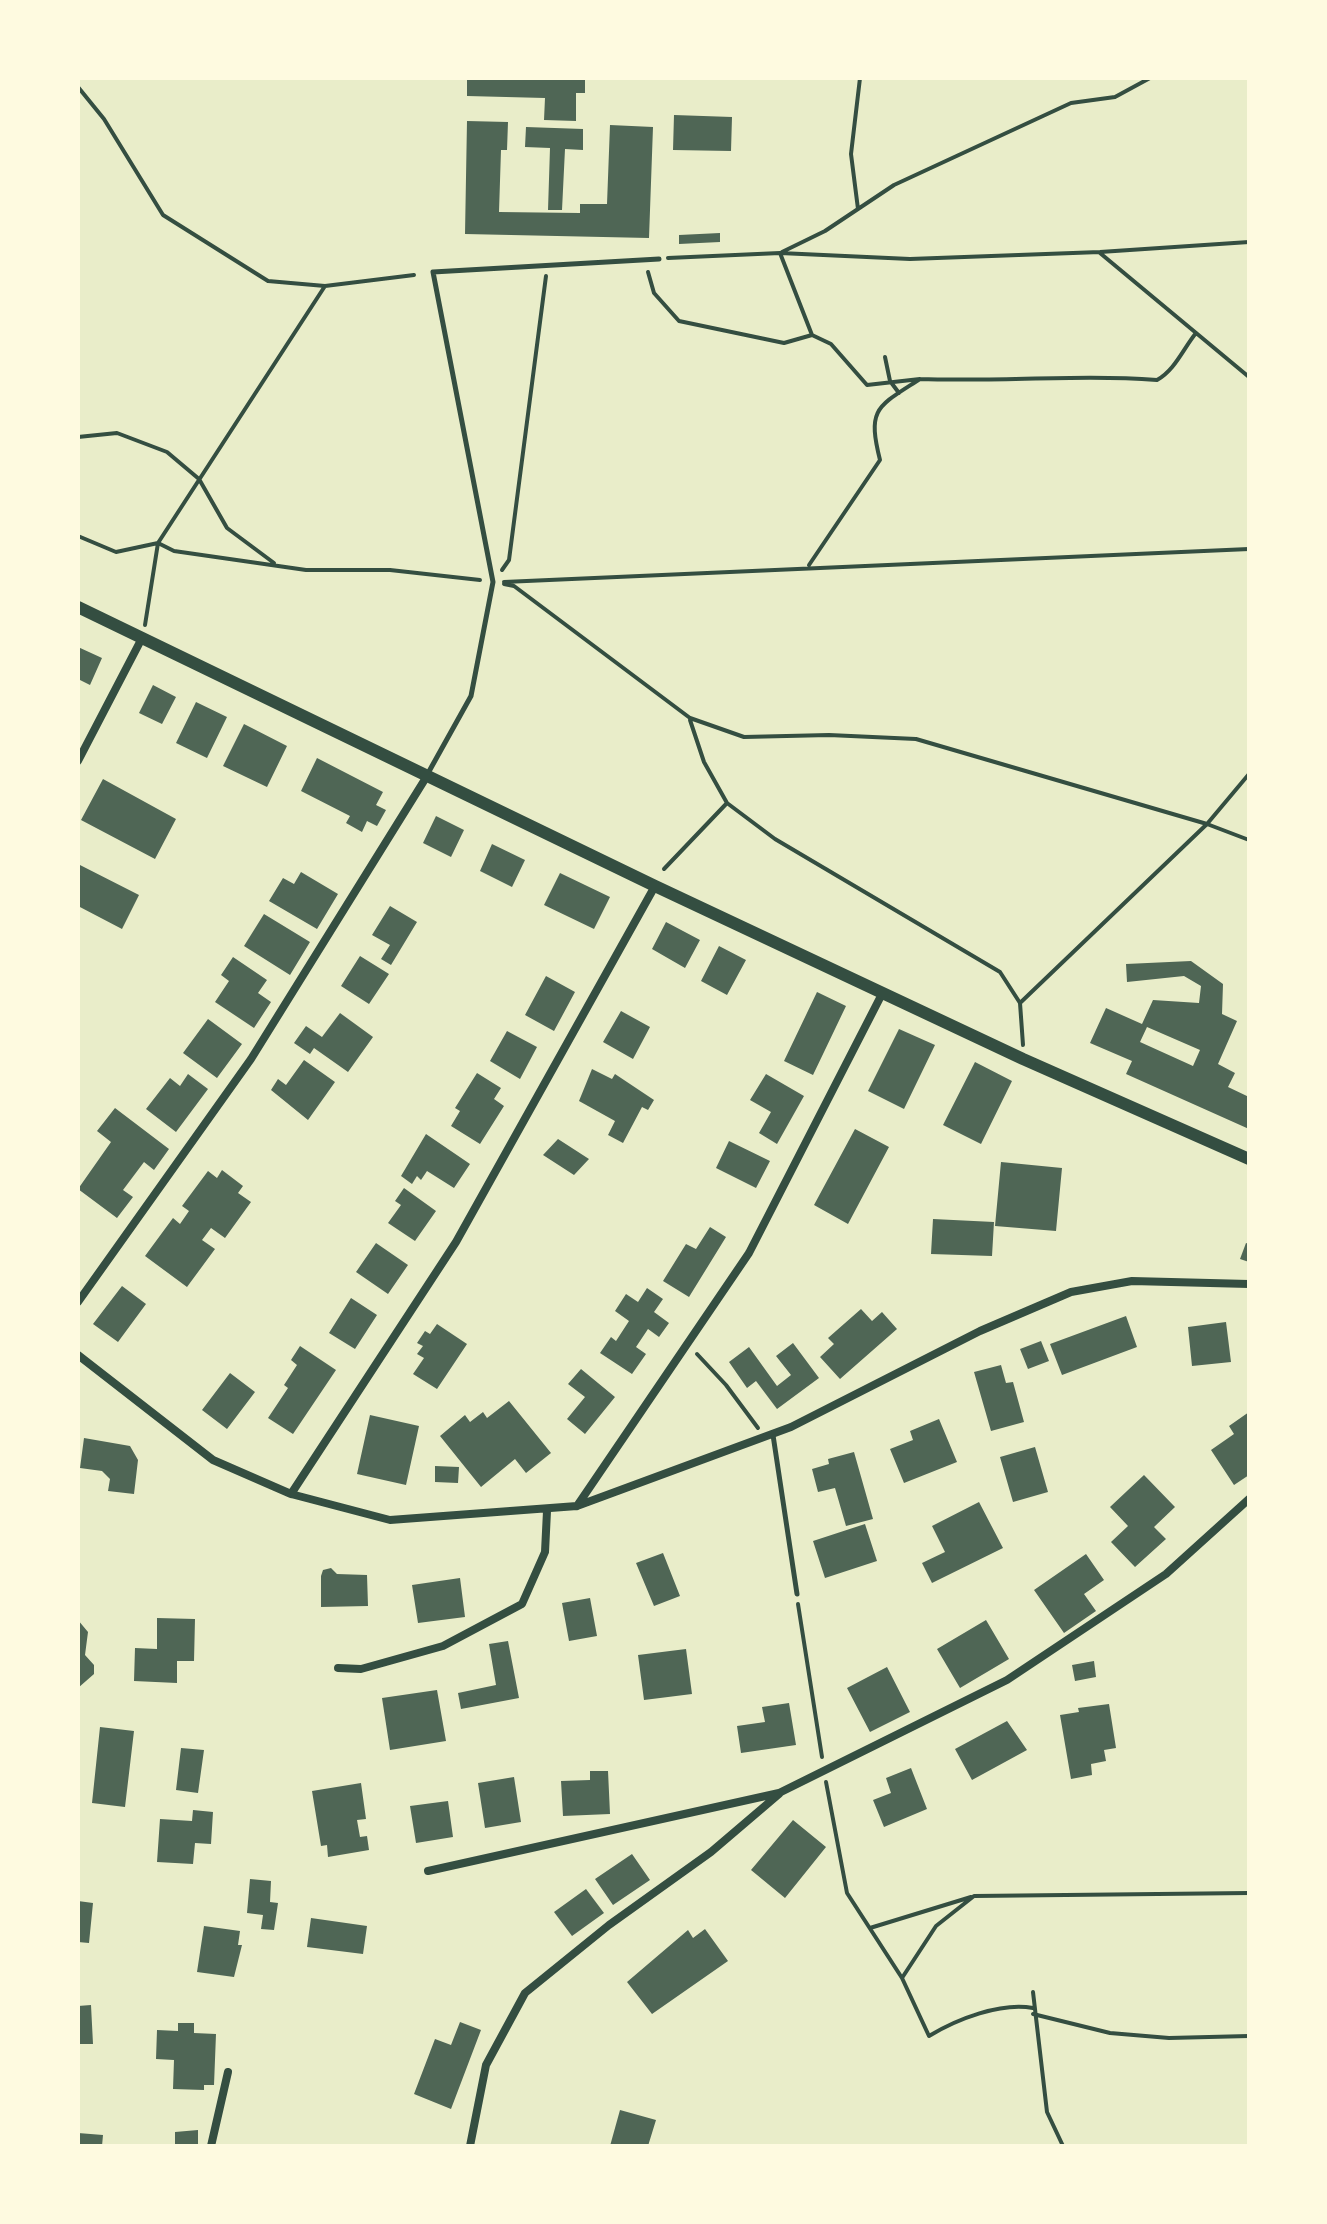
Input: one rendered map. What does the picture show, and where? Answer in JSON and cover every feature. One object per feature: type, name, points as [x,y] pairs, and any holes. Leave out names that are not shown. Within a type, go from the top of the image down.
[{"type":"street","points":[[78,607],[655,886],[1023,1059],[1249,1159]]},
{"type":"street","points":[[78,761],[141,640]]},
{"type":"street","points":[[78,1302],[251,1059],[427,776]]},
{"type":"street","points":[[291,1494],[456,1242],[655,886]]},
{"type":"street","points":[[577,1506],[749,1253],[883,992]]},
{"type":"street","points":[[78,1355],[213,1460],[291,1494],[390,1520],[547,1511],[577,1506],[773,1435],[980,1331],[1071,1292],[1132,1281],[1249,1284]]},
{"type":"street","points":[[428,1871],[779,1793],[1007,1680],[1166,1574],[1249,1499]]},
{"type":"street","points":[[338,1668],[361,1669],[443,1646],[522,1604],[545,1552],[547,1511]]},
{"type":"street","points":[[470,2146],[486,2065],[525,1993],[609,1925],[711,1852],[779,1793]]},
{"type":"street","points":[[211,2146],[228,2072]]},
{"type":"lane","points":[[427,776],[471,696],[493,582],[433,272],[659,259]]},
{"type":"lane","points":[[773,1435],[797,1594]]},
{"type":"path","points":[[858,209],[851,154],[860,78]]},
{"type":"path","points":[[780,253],[894,185],[1071,103],[1115,97],[1150,78]]},
{"type":"path","points":[[78,87],[104,119],[163,215],[268,281],[325,286],[414,275]]},
{"type":"path","points":[[659,259],[780,253],[910,259],[1100,252],[1249,242]]},
{"type":"path","points":[[1100,252],[1249,377]]},
{"type":"path","points":[[780,253],[812,335]]},
{"type":"path","points":[[493,582],[509,560],[545,284]]},
{"type":"path","points":[[141,640],[158,543],[325,286]]},
{"type":"path","points":[[651,287],[679,321],[784,343],[812,335],[831,344],[867,385],[920,379],[996,382],[1054,375],[1157,380],[1170,372],[1179,353],[1196,333]]},
{"type":"path","points":[[885,357],[890,381],[899,393]]},
{"type":"path","points":[[808,566],[880,460],[872,427],[881,407],[920,379]]},
{"type":"path","points":[[78,437],[117,433],[167,452],[199,479],[227,528],[276,565]]},
{"type":"path","points":[[78,536],[116,552],[158,543],[174,551],[306,570],[390,570],[514,586],[690,718],[744,737],[829,735],[916,739],[1207,824],[1249,840]]},
{"type":"path","points":[[493,582],[1249,549]]},
{"type":"path","points":[[690,718],[704,762],[727,803],[775,839],[1000,972],[1020,1003],[1023,1059]]},
{"type":"path","points":[[1020,1003],[1207,824],[1249,774]]},
{"type":"path","points":[[664,869],[727,803]]},
{"type":"path","points":[[687,1344],[726,1385],[749,1417]]},
{"type":"path","points":[[797,1594],[824,1771],[847,1893],[902,1978],[929,2036],[951,2022],[1016,2005],[1110,2033],[1169,2038],[1249,2036]]},
{"type":"path","points":[[870,1928],[974,1896],[1249,1893]]},
{"type":"path","points":[[902,1978],[936,1926],[974,1896]]},
{"type":"path","points":[[1033,1992],[1047,2112],[1063,2146]]},
{"type":"building","points":[[467,78],[585,78],[585,93],[576,93],[576,121],[544,120],[545,98],[467,96]]},
{"type":"building","points":[[674,115],[732,117],[731,151],[673,150]]},
{"type":"building","points":[[467,121],[508,122],[507,150],[501,150],[499,212],[580,213],[580,204],[607,204],[610,125],[653,127],[649,238],[465,234]]},
{"type":"building","points":[[526,127],[583,129],[583,150],[565,149],[562,210],[548,210],[550,148],[525,147]]},
{"type":"building","points":[[720,233],[720,242],[679,244],[679,235]]},
{"type":"building","points":[[78,647],[102,658],[90,685],[78,679]]},
{"type":"building","points":[[153,685],[176,697],[162,724],[139,713]]},
{"type":"building","points":[[196,702],[227,717],[207,758],[176,743]]},
{"type":"building","points":[[244,724],[287,746],[267,787],[223,766]]},
{"type":"building","points":[[317,758],[383,792],[376,805],[386,810],[377,826],[367,821],[362,832],[346,823],[350,816],[301,791]]},
{"type":"building","points":[[103,779],[176,819],[155,859],[81,820]]},
{"type":"building","points":[[436,816],[464,830],[451,857],[423,843]]},
{"type":"building","points":[[492,844],[525,860],[512,887],[480,871]]},
{"type":"building","points":[[78,864],[139,895],[122,929],[78,906]]},
{"type":"building","points":[[301,872],[338,894],[317,929],[269,901],[283,878],[294,884]]},
{"type":"building","points":[[560,873],[610,897],[594,929],[544,905]]},
{"type":"building","points":[[390,906],[417,922],[391,965],[381,959],[390,945],[372,935]]},
{"type":"building","points":[[264,914],[310,942],[290,975],[244,946]]},
{"type":"building","points":[[666,922],[700,940],[685,968],[652,949]]},
{"type":"building","points":[[719,946],[746,960],[727,995],[701,981]]},
{"type":"building","points":[[360,956],[389,974],[369,1004],[341,986]]},
{"type":"building","points":[[233,957],[267,980],[258,993],[271,1002],[254,1028],[215,1002],[229,981],[221,975]]},
{"type":"building","points":[[1191,961],[1223,984],[1222,1014],[1237,1021],[1218,1064],[1235,1073],[1228,1087],[1249,1097],[1249,1129],[1126,1074],[1132,1061],[1090,1043],[1106,1008],[1142,1024],[1153,1000],[1199,1003],[1201,986],[1184,976],[1127,982],[1126,964]],"holes":[[[1147,1027],[1200,1050],[1193,1066],[1140,1042]]]},
{"type":"building","points":[[546,976],[575,992],[554,1031],[525,1015]]},
{"type":"building","points":[[817,992],[846,1006],[813,1075],[784,1061]]},
{"type":"building","points":[[621,1011],[650,1027],[633,1059],[603,1042]]},
{"type":"building","points":[[340,1013],[373,1037],[348,1072],[314,1048],[310,1054],[294,1043],[306,1026],[322,1037]]},
{"type":"building","points":[[208,1019],[242,1044],[217,1078],[183,1053]]},
{"type":"building","points":[[899,1029],[935,1045],[904,1109],[868,1091]]},
{"type":"building","points":[[507,1031],[537,1047],[520,1079],[490,1061]]},
{"type":"building","points":[[304,1060],[335,1082],[308,1120],[271,1090],[278,1079],[286,1085]]},
{"type":"building","points":[[975,1062],[1012,1081],[981,1144],[943,1125]]},
{"type":"building","points":[[592,1069],[612,1079],[615,1074],[654,1100],[648,1110],[642,1107],[623,1143],[608,1135],[615,1121],[579,1101]]},
{"type":"building","points":[[477,1073],[501,1088],[494,1099],[504,1106],[480,1144],[451,1126],[460,1111],[455,1108]]},
{"type":"building","points":[[188,1074],[208,1089],[176,1132],[146,1109],[170,1078],[180,1086]]},
{"type":"building","points":[[766,1074],[804,1096],[777,1144],[759,1133],[771,1112],[750,1100]]},
{"type":"building","points":[[115,1108],[169,1149],[154,1170],[144,1162],[123,1190],[133,1197],[117,1218],[78,1189],[111,1142],[97,1131]]},
{"type":"building","points":[[855,1129],[889,1147],[848,1224],[814,1205]]},
{"type":"building","points":[[426,1134],[470,1164],[454,1188],[427,1171],[421,1180],[417,1176],[412,1184],[401,1176]]},
{"type":"building","points":[[558,1139],[589,1159],[574,1175],[543,1155]]},
{"type":"building","points":[[729,1141],[770,1161],[756,1188],[716,1168]]},
{"type":"building","points":[[1001,1162],[1062,1168],[1056,1231],[995,1226]]},
{"type":"building","points":[[222,1170],[243,1186],[238,1193],[251,1202],[225,1238],[211,1228],[202,1240],[215,1249],[187,1287],[145,1256],[173,1218],[180,1224],[189,1211],[182,1206],[208,1171],[217,1178]]},
{"type":"building","points":[[404,1188],[436,1211],[415,1241],[388,1223],[401,1205],[395,1201]]},
{"type":"building","points":[[933,1219],[994,1222],[992,1256],[931,1254]]},
{"type":"building","points":[[710,1227],[726,1237],[689,1297],[663,1281],[686,1244],[696,1249]]},
{"type":"building","points":[[376,1243],[408,1265],[388,1294],[356,1272]]},
{"type":"building","points":[[1246,1243],[1249,1244],[1249,1262],[1240,1259]]},
{"type":"building","points":[[122,1286],[146,1304],[118,1342],[93,1324]]},
{"type":"building","points":[[647,1288],[663,1299],[654,1312],[669,1323],[659,1337],[648,1329],[636,1347],[646,1354],[632,1374],[600,1353],[611,1337],[616,1341],[629,1321],[615,1311],[626,1294],[638,1302]]},
{"type":"building","points":[[351,1298],[377,1315],[355,1349],[329,1333]]},
{"type":"building","points":[[861,1309],[872,1321],[882,1312],[897,1329],[840,1379],[820,1357],[834,1344],[828,1338]]},
{"type":"building","points":[[1126,1316],[1137,1347],[1062,1375],[1050,1344]]},
{"type":"building","points":[[1226,1322],[1231,1362],[1192,1366],[1188,1327]]},
{"type":"building","points":[[437,1324],[467,1344],[437,1389],[413,1374],[424,1358],[417,1354],[423,1346],[417,1343],[425,1331],[430,1334]]},
{"type":"building","points":[[1041,1341],[1049,1361],[1028,1369],[1020,1349]]},
{"type":"building","points":[[793,1343],[819,1378],[777,1409],[756,1381],[747,1388],[729,1362],[749,1347],[777,1386],[791,1375],[776,1356]]},
{"type":"building","points":[[300,1346],[336,1370],[293,1434],[268,1418],[288,1388],[284,1385],[297,1365],[291,1360]]},
{"type":"building","points":[[1001,1365],[1006,1383],[1013,1382],[1024,1422],[991,1431],[974,1372]]},
{"type":"building","points":[[581,1369],[615,1397],[585,1434],[567,1419],[585,1397],[568,1384]]},
{"type":"building","points":[[230,1373],[255,1392],[227,1429],[202,1410]]},
{"type":"building","points":[[509,1401],[551,1453],[526,1473],[515,1459],[481,1487],[440,1436],[465,1415],[470,1422],[483,1412],[487,1418]]},
{"type":"building","points":[[1249,1412],[1249,1475],[1234,1485],[1211,1450],[1234,1434],[1229,1426]]},
{"type":"building","points":[[370,1415],[419,1426],[406,1485],[357,1474]]},
{"type":"building","points":[[939,1419],[957,1462],[904,1483],[890,1449],[913,1440],[910,1431]]},
{"type":"building","points":[[84,1438],[130,1446],[138,1460],[134,1494],[108,1491],[110,1479],[102,1471],[80,1468]]},
{"type":"building","points":[[1035,1447],[1048,1492],[1013,1502],[1000,1457]]},
{"type":"building","points":[[854,1452],[873,1519],[846,1526],[835,1488],[818,1492],[812,1469],[829,1464],[828,1459]]},
{"type":"building","points":[[435,1466],[459,1467],[458,1483],[435,1482]]},
{"type":"building","points":[[1144,1475],[1175,1507],[1154,1527],[1166,1539],[1135,1567],[1111,1542],[1128,1526],[1110,1507]]},
{"type":"building","points":[[979,1502],[1003,1548],[932,1583],[922,1563],[945,1552],[932,1526]]},
{"type":"building","points":[[865,1524],[877,1561],[825,1578],[813,1541]]},
{"type":"building","points":[[663,1553],[680,1596],[654,1606],[636,1563]]},
{"type":"building","points":[[1086,1554],[1104,1580],[1084,1594],[1096,1611],[1064,1633],[1034,1590]]},
{"type":"building","points":[[331,1568],[337,1574],[367,1575],[368,1606],[321,1607],[321,1576],[323,1570]]},
{"type":"building","points":[[460,1578],[465,1617],[418,1623],[412,1585]]},
{"type":"building","points":[[590,1598],[597,1636],[569,1641],[562,1603]]},
{"type":"building","points":[[157,1618],[195,1619],[194,1661],[177,1661],[177,1683],[134,1681],[135,1648],[157,1649]]},
{"type":"building","points":[[78,1620],[88,1632],[85,1655],[94,1665],[94,1674],[78,1688]]},
{"type":"building","points":[[986,1620],[1009,1659],[960,1688],[937,1649]]},
{"type":"building","points":[[508,1641],[519,1698],[461,1709],[458,1693],[496,1685],[489,1644]]},
{"type":"building","points":[[686,1649],[692,1694],[644,1700],[638,1655]]},
{"type":"building","points":[[1094,1661],[1096,1677],[1075,1681],[1072,1665]]},
{"type":"building","points":[[887,1667],[910,1712],[870,1732],[847,1688]]},
{"type":"building","points":[[437,1690],[446,1741],[390,1750],[382,1698]]},
{"type":"building","points":[[789,1703],[796,1745],[741,1753],[737,1726],[765,1722],[762,1707]]},
{"type":"building","points":[[1109,1704],[1116,1748],[1104,1750],[1106,1761],[1091,1764],[1092,1775],[1071,1779],[1060,1715],[1079,1712],[1078,1708]]},
{"type":"building","points":[[1007,1721],[1027,1750],[972,1780],[955,1749]]},
{"type":"building","points":[[100,1727],[134,1731],[125,1807],[92,1803]]},
{"type":"building","points":[[181,1748],[204,1750],[198,1793],[176,1790]]},
{"type":"building","points":[[911,1768],[927,1809],[884,1827],[873,1800],[891,1793],[886,1778]]},
{"type":"building","points":[[590,1771],[608,1771],[610,1814],[563,1816],[561,1781],[590,1780]]},
{"type":"building","points":[[514,1777],[521,1822],[485,1828],[478,1783]]},
{"type":"building","points":[[361,1783],[366,1819],[357,1820],[360,1837],[367,1836],[369,1850],[328,1857],[327,1845],[321,1846],[312,1791]]},
{"type":"building","points":[[448,1801],[453,1837],[416,1843],[410,1806]]},
{"type":"building","points":[[193,1810],[213,1812],[211,1844],[195,1843],[193,1864],[157,1862],[160,1819],[192,1821]]},
{"type":"building","points":[[793,1820],[826,1847],[785,1898],[751,1870]]},
{"type":"building","points":[[632,1854],[650,1880],[613,1905],[595,1879]]},
{"type":"building","points":[[250,1879],[271,1881],[270,1902],[278,1903],[274,1930],[261,1929],[263,1915],[247,1913]]},
{"type":"building","points":[[586,1889],[604,1913],[572,1936],[554,1912]]},
{"type":"building","points":[[78,1901],[93,1903],[89,1943],[78,1942]]},
{"type":"building","points":[[311,1918],[367,1926],[363,1954],[307,1947]]},
{"type":"building","points":[[204,1926],[240,1931],[238,1945],[242,1945],[234,1977],[197,1972]]},
{"type":"building","points":[[705,1929],[728,1961],[652,2014],[627,1982],[688,1930],[693,1938]]},
{"type":"building","points":[[91,2005],[93,2044],[78,2044],[78,2006]]},
{"type":"building","points":[[460,2022],[481,2030],[451,2109],[414,2094],[435,2039],[451,2045]]},
{"type":"building","points":[[178,2023],[194,2023],[194,2033],[216,2034],[214,2085],[204,2085],[204,2090],[173,2089],[174,2060],[156,2059],[157,2030],[178,2031]]},
{"type":"building","points":[[620,2110],[656,2120],[648,2146],[610,2146]]},
{"type":"building","points":[[198,2130],[198,2146],[175,2146],[175,2132]]},
{"type":"building","points":[[78,2133],[103,2135],[102,2146],[78,2146]]}]
